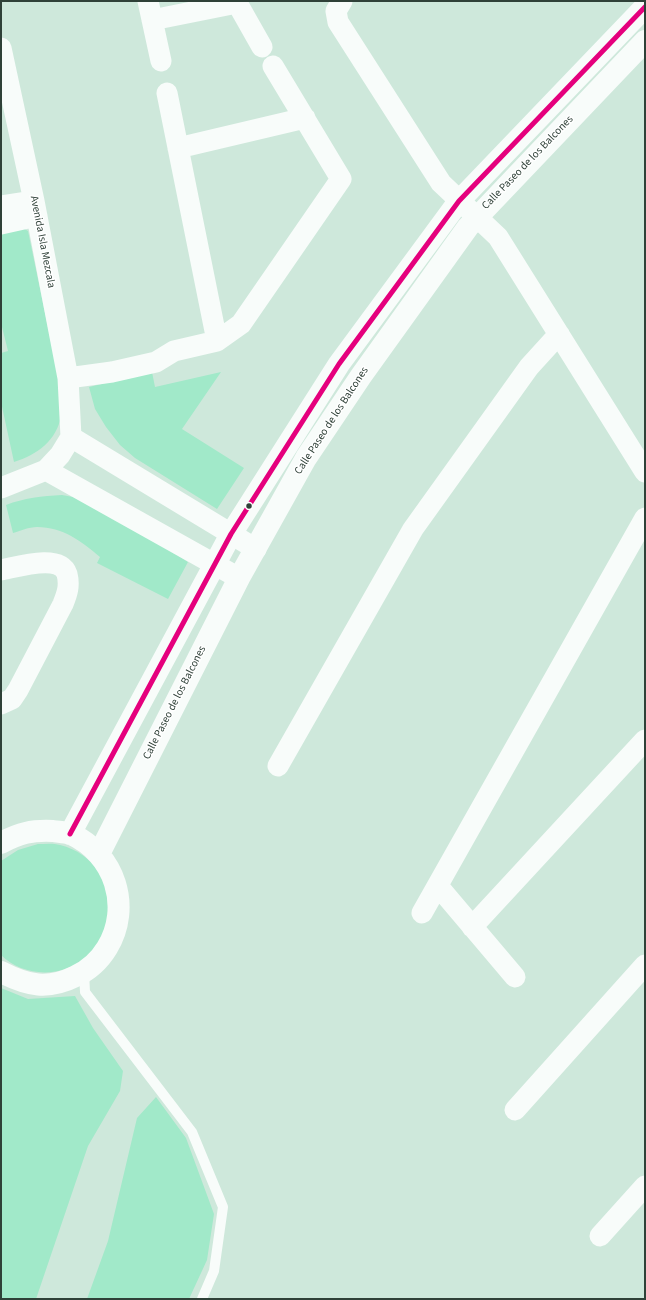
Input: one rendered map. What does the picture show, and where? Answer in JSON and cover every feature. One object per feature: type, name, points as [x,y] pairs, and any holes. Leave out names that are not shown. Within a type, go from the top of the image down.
[{"type":"main road","points":[[70,834],[215,565],[230,534],[339,364],[459,201],[645,7]]},
{"type":"main road","name":"Calle Paseo de los Balcones","points":[[98,854],[239,578],[306,458],[357,382],[477,216],[645,41]]},
{"type":"main road","points":[[1,843],[15,836],[37,830],[70,834],[85,843],[98,854],[112,872],[119,894],[119,916],[113,938],[101,957],[84,972],[64,982],[42,985],[19,981],[1,972]]},
{"type":"street","points":[[342,1],[336,11],[338,22],[441,183],[498,237],[645,472]]},
{"type":"street","points":[[161,61],[150,10],[236,2],[262,47]]},
{"type":"street","name":"Avenida Isla Mezcala","points":[[1,48],[35,209],[66,371],[71,437]]},
{"type":"street","points":[[66,371],[112,372],[156,362],[174,351],[217,341],[241,324],[342,179],[272,66]]},
{"type":"street","points":[[167,93],[217,341]]},
{"type":"street","points":[[178,148],[305,118]]},
{"type":"street","points":[[1,206],[35,209]]},
{"type":"street","points":[[1,224],[35,209]]},
{"type":"street","points":[[278,766],[413,529],[529,367],[559,334]]},
{"type":"street","points":[[1,488],[46,470],[60,455],[71,437],[256,549]]},
{"type":"street","points":[[46,470],[239,578]]},
{"type":"street","points":[[422,913],[645,518]]},
{"type":"street","points":[[1,704],[12,699],[18,690],[68,592],[66,570],[52,562],[2,564]]},
{"type":"street","points":[[472,927],[645,740]]},
{"type":"street","points":[[438,886],[515,977]]},
{"type":"street","points":[[515,1110],[645,965]]},
{"type":"street","points":[[600,1236],[645,1186]]},
{"type":"lane","points":[[84,972],[85,992],[192,1132],[224,1207],[214,1272],[202,1299]]},
{"type":"green space","points":[[19,226],[28,231],[61,390],[62,410],[59,425],[45,445],[38,451],[14,462],[1,402],[1,353],[8,351],[1,323],[1,231]]},
{"type":"green space","points":[[152,372],[155,387],[221,372],[182,429],[244,468],[217,509],[135,458],[120,445],[106,427],[95,409],[89,387]]},
{"type":"green space","points":[[62,495],[84,499],[109,512],[188,562],[168,599],[97,563],[100,557],[79,540],[63,532],[55,529],[37,527],[28,528],[13,533],[6,505],[33,498]]},
{"type":"green space","points":[[38,844],[60,845],[82,855],[98,871],[107,890],[108,912],[104,932],[93,951],[76,965],[52,972],[31,971],[18,967],[6,960],[1,955],[1,861],[18,850]]},
{"type":"green space","points":[[1,988],[28,999],[75,996],[93,1028],[123,1071],[120,1091],[88,1146],[36,1299],[1,1299]]},
{"type":"green space","points":[[156,1097],[186,1138],[214,1214],[207,1260],[189,1299],[87,1299],[108,1241],[137,1118]]},
{"type":"transit line","points":[[70,834],[231,534],[339,364],[459,201],[645,7]]}]
